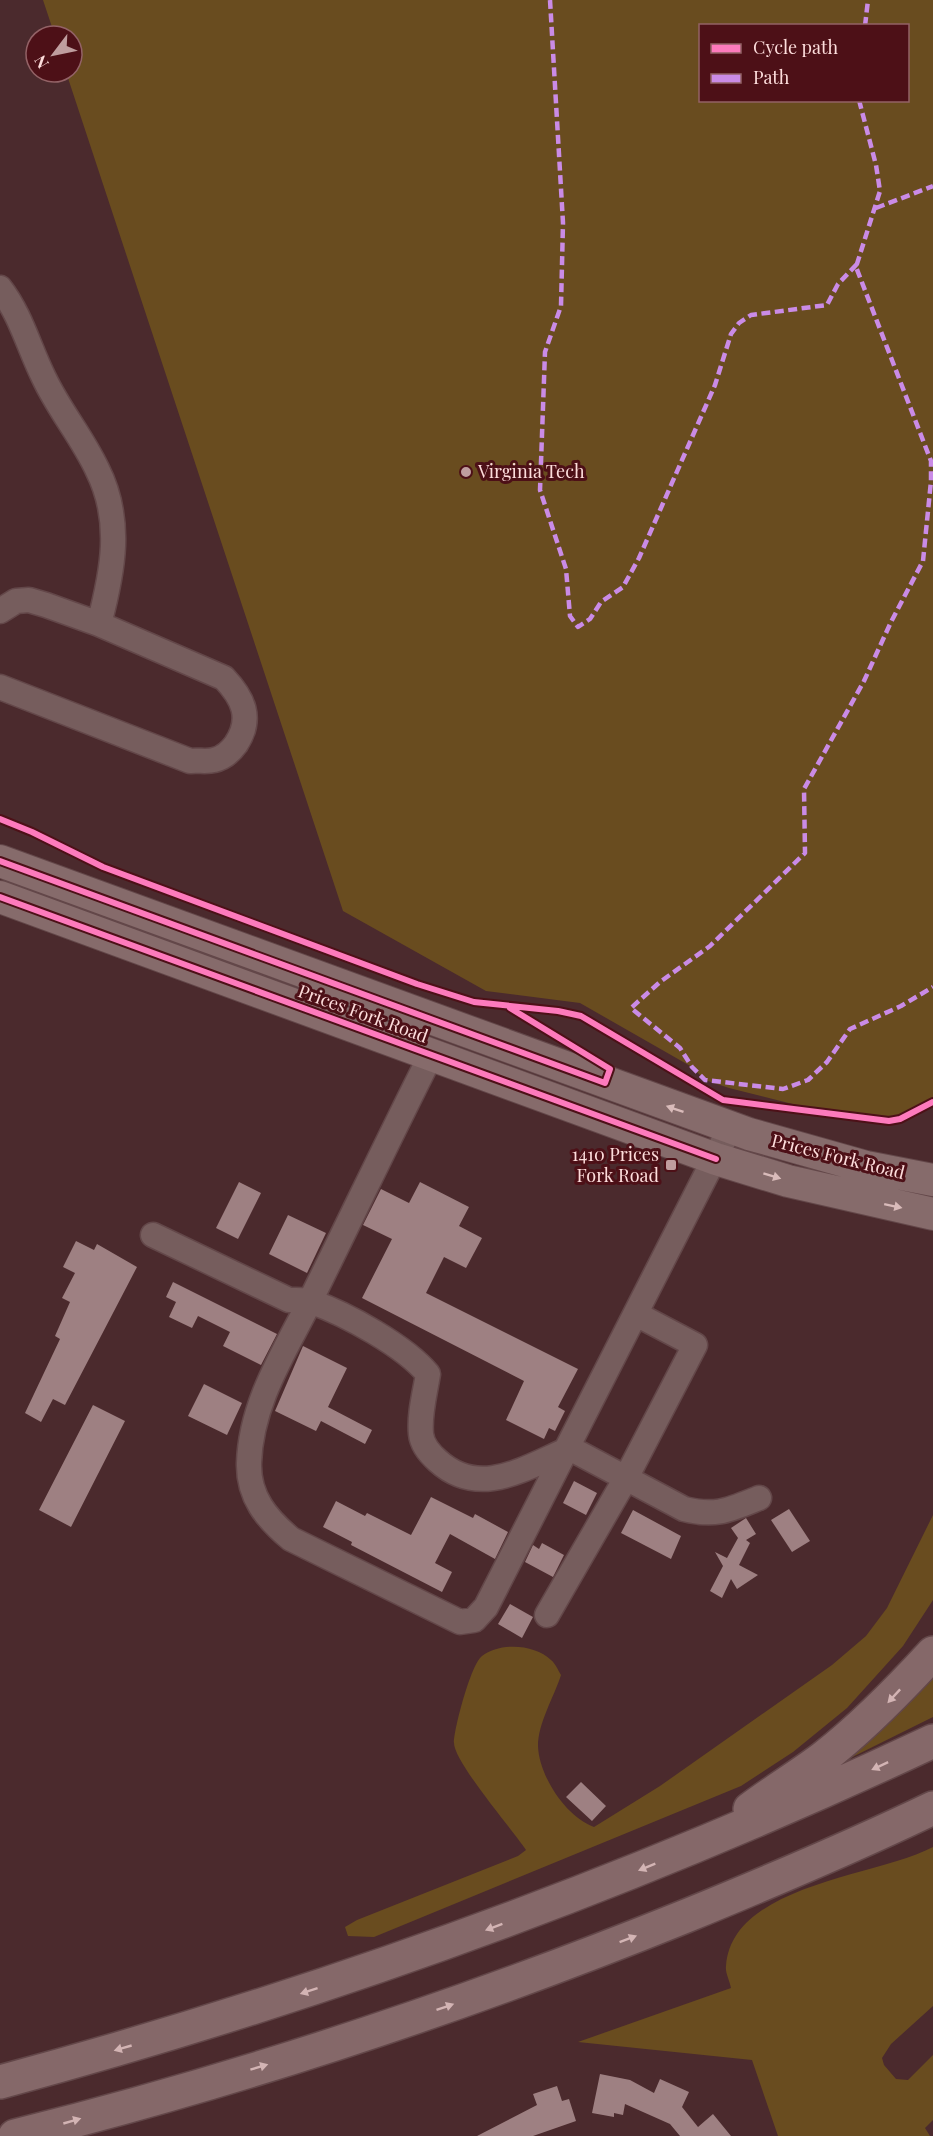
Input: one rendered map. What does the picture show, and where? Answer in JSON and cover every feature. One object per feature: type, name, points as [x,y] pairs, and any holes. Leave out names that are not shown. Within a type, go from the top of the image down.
[{"type":"highway","points":[[701,1846],[805,1772],[855,1732],[888,1702],[933,1653]]},
{"type":"highway","points":[[0,2082],[168,2036],[341,1981],[481,1932],[701,1846],[933,1741]]},
{"type":"highway","points":[[15,2136],[226,2077],[478,1996],[774,1879],[933,1808]]},
{"type":"main road","name":"Prices Fork Road","points":[[0,861],[730,1128],[833,1158],[933,1180]]},
{"type":"main road","name":"Prices Fork Road","points":[[0,897],[716,1159],[788,1181],[933,1214]]},
{"type":"lane","points":[[0,288],[16,313],[55,399],[98,469],[107,494],[113,519],[114,553],[99,624]]},
{"type":"lane","points":[[0,610],[16,601],[29,600],[99,624],[224,678],[236,691],[246,718],[242,736],[231,751],[215,760],[190,761],[0,687]]},
{"type":"lane","points":[[430,1054],[311,1301],[277,1362],[254,1420],[249,1465],[257,1501],[270,1522],[291,1539],[460,1622],[474,1620],[486,1607],[730,1128]]},
{"type":"lane","points":[[153,1235],[289,1299],[311,1301],[391,1341],[417,1360],[428,1374],[420,1418],[421,1437],[431,1455],[450,1472],[468,1479],[495,1479],[567,1450],[575,1451],[684,1509],[703,1514],[722,1513],[759,1498]]},
{"type":"lane","points":[[547,1615],[626,1478],[695,1345],[636,1314]]},
{"type":"shaded area","name":"Virginia Tech","points":[[43,0],[933,0],[933,1097],[900,1119],[840,1116],[729,1088],[705,1080],[692,1067],[580,1003],[486,991],[343,911],[70,84],[84,84],[84,24],[51,24]]},
{"type":"shaded area","points":[[933,1515],[933,1600],[903,1646],[847,1708],[793,1752],[741,1786],[374,1937],[348,1936],[345,1927],[357,1920],[518,1856],[526,1850],[473,1780],[463,1765],[454,1743],[468,1683],[482,1656],[498,1648],[527,1648],[544,1655],[555,1665],[561,1675],[541,1728],[538,1746],[540,1758],[549,1782],[564,1805],[584,1822],[594,1827],[660,1786],[832,1665],[866,1636],[887,1608]]},
{"type":"shaded area","points":[[933,1667],[933,1717],[810,1778]]},
{"type":"shaded area","points":[[933,1847],[933,2006],[891,2044],[882,2058],[884,2065],[896,2079],[908,2080],[933,2055],[933,2120],[925,2128],[930,2136],[778,2136],[752,2060],[578,2042],[731,1988],[726,1966],[734,1939],[753,1917],[779,1900],[810,1887]]},
{"type":"building","points":[[239,1182],[261,1193],[238,1239],[216,1228]]},
{"type":"building","points":[[420,1182],[469,1207],[459,1226],[482,1238],[466,1268],[444,1257],[426,1293],[578,1369],[558,1407],[565,1411],[555,1431],[549,1428],[544,1439],[506,1420],[524,1381],[362,1298],[392,1239],[363,1225],[381,1189],[409,1203]]},
{"type":"building","points":[[288,1215],[326,1233],[307,1273],[269,1254]]},
{"type":"building","points":[[76,1241],[94,1250],[97,1244],[137,1267],[65,1405],[53,1399],[41,1422],[25,1413],[60,1339],[55,1336],[70,1302],[62,1298],[75,1273],[63,1267]]},
{"type":"building","points":[[173,1282],[277,1334],[261,1365],[223,1346],[230,1332],[198,1316],[192,1328],[169,1317],[176,1302],[166,1297]]},
{"type":"building","points":[[303,1346],[347,1368],[328,1407],[372,1430],[365,1444],[321,1421],[316,1431],[275,1411]]},
{"type":"building","points":[[204,1384],[242,1403],[227,1435],[188,1416]]},
{"type":"building","points":[[93,1405],[125,1421],[71,1527],[39,1510]]},
{"type":"building","points":[[574,1481],[597,1493],[586,1515],[563,1503]]},
{"type":"building","points":[[431,1497],[473,1518],[475,1514],[508,1532],[495,1559],[450,1534],[435,1563],[452,1572],[442,1592],[351,1545],[352,1542],[323,1527],[336,1501],[365,1516],[367,1513],[411,1535]]},
{"type":"building","points":[[789,1509],[810,1541],[792,1552],[771,1520]]},
{"type":"building","points":[[633,1510],[681,1536],[671,1559],[621,1533]]},
{"type":"building","points":[[746,1518],[756,1534],[746,1540],[750,1543],[739,1565],[758,1575],[737,1589],[731,1579],[722,1598],[710,1591],[723,1566],[715,1552],[727,1558],[738,1538],[731,1528]]},
{"type":"building","points":[[542,1543],[564,1555],[553,1577],[525,1562],[533,1545],[539,1549]]},
{"type":"building","points":[[510,1604],[533,1617],[522,1638],[498,1624]]},
{"type":"building","points":[[581,1782],[606,1806],[592,1821],[566,1797]]},
{"type":"building","points":[[600,2074],[630,2080],[654,2093],[660,2079],[689,2092],[682,2107],[698,2127],[713,2114],[731,2136],[680,2136],[670,2124],[625,2104],[623,2115],[614,2113],[614,2117],[592,2113]]},
{"type":"building","points":[[557,2086],[562,2101],[569,2099],[576,2121],[533,2136],[477,2136],[537,2105],[533,2094]]},
{"type":"marked path","points":[[550,0],[563,223],[561,306],[545,352],[540,490],[566,569],[570,616],[578,627],[590,619],[601,602],[623,587],[639,558],[715,385],[731,334],[739,323],[751,315],[827,305],[838,284],[857,264]]},
{"type":"marked path","points":[[865,24],[868,0]]},
{"type":"marked path","points":[[860,102],[876,165],[880,191],[856,267],[931,461],[923,561],[891,622],[864,681],[804,789],[805,853],[710,946],[660,982],[631,1008],[680,1048],[692,1067],[705,1080],[783,1089],[808,1080],[827,1062],[850,1029],[901,1006],[933,987]]},
{"type":"marked path","points":[[876,208],[933,186]]},
{"type":"cycle path","points":[[0,819],[103,867],[417,984],[474,1002],[558,1011],[581,1016],[723,1100],[889,1121],[900,1119],[933,1102]]},
{"type":"cycle path","points":[[0,861],[605,1083],[610,1069],[510,1008]]},
{"type":"cycle path","points":[[0,897],[716,1159]]},
{"type":"place","name":"Virginia Tech","points":[[466,472]]},
{"type":"place","name":"1410 Prices Fork Road","points":[[671,1165]]}]
